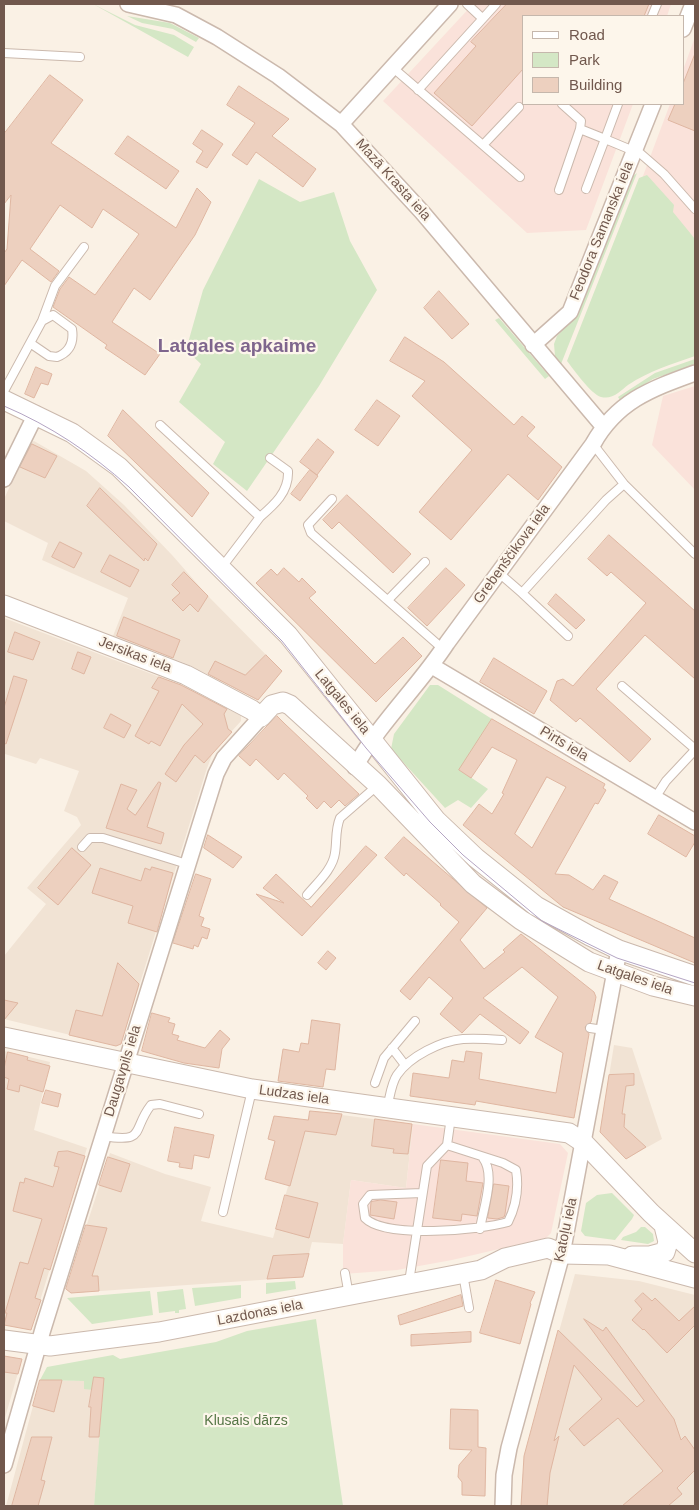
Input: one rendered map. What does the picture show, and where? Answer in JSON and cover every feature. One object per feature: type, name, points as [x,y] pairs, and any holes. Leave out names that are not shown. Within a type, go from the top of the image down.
[{"type":"street","name":"Mazā Krasta iela","points":[[128,4],[147,10],[165,8],[217,37],[278,76],[341,124],[422,212],[603,426]]},
{"type":"street","points":[[341,124],[450,4]]},
{"type":"street","points":[[684,26],[693,4]]},
{"type":"street","name":"Feodora Samanska iela","points":[[533,345],[570,312],[653,105]]},
{"type":"street","name":"Grebenščikova iela","points":[[355,767],[372,739],[432,666],[603,426],[635,398],[652,388],[695,373]]},
{"type":"street","name":"Latgales iela","points":[[4,400],[72,433],[119,467],[222,567],[288,636],[436,820],[476,858],[536,906],[619,950],[695,976]]},
{"type":"street","points":[[4,479],[36,414]]},
{"type":"street","name":"Jersikas iela","points":[[4,605],[186,674],[252,710],[261,717]]},
{"type":"street","name":"Pirts iela","points":[[432,666],[695,822]]},
{"type":"street","name":"Latgales iela","points":[[283,702],[298,711],[355,767],[378,785],[473,884],[521,920],[589,962],[653,986],[695,996]]},
{"type":"street","name":"Daugavpils iela","points":[[4,1466],[38,1345],[216,774],[224,758],[272,705],[283,702]]},
{"type":"street","name":"Katoļu iela","points":[[504,1506],[504,1475],[509,1448],[562,1254],[584,1143],[597,1029],[619,950]]},
{"type":"street","name":"Ludzas iela","points":[[4,1037],[252,1089],[569,1132],[584,1143],[664,1226],[695,1253]]},
{"type":"street","points":[[562,1254],[650,1256],[665,1252],[668,1242],[664,1226]]},
{"type":"street","name":"Lazdonas iela","points":[[4,1340],[50,1346],[159,1332],[472,1272],[490,1272],[548,1261],[562,1254]]},
{"type":"street","points":[[609,1255],[695,1278]]},
{"type":"lane","points":[[467,4],[482,18]]},
{"type":"lane","points":[[418,90],[496,4]]},
{"type":"lane","points":[[4,54],[80,57]]},
{"type":"lane","points":[[392,67],[520,177]]},
{"type":"lane","points":[[559,190],[581,121],[563,105]]},
{"type":"lane","points":[[586,190],[618,105]]},
{"type":"lane","points":[[483,145],[518,107]]},
{"type":"lane","points":[[580,129],[634,150],[664,174],[695,209]]},
{"type":"lane","points":[[4,391],[42,321],[55,286],[84,247]]},
{"type":"lane","points":[[30,343],[49,356],[57,357],[62,355],[71,345],[74,338],[72,329],[53,315],[42,321]]},
{"type":"lane","points":[[160,426],[260,517]]},
{"type":"lane","points":[[592,444],[624,484],[695,554]]},
{"type":"lane","points":[[222,567],[260,517],[278,501],[289,478],[288,471],[270,458]]},
{"type":"lane","points":[[522,593],[606,500],[624,484]]},
{"type":"lane","points":[[332,499],[308,525],[308,529],[443,649]]},
{"type":"lane","points":[[388,600],[425,562]]},
{"type":"lane","points":[[499,573],[568,636]]},
{"type":"lane","points":[[622,686],[695,750],[666,781],[655,798]]},
{"type":"lane","points":[[307,895],[332,864],[335,854],[337,825],[340,818],[378,785]]},
{"type":"lane","points":[[82,847],[90,838],[103,838],[187,864]]},
{"type":"lane","points":[[375,1083],[378,1069],[392,1048],[415,1021]]},
{"type":"lane","points":[[387,1108],[396,1076],[405,1065],[446,1043],[463,1039],[502,1040]]},
{"type":"lane","points":[[392,1048],[405,1065]]},
{"type":"lane","points":[[223,1212],[252,1089]]},
{"type":"lane","points":[[103,1136],[130,1138],[136,1135],[151,1105],[160,1104],[199,1114]]},
{"type":"lane","points":[[409,1284],[427,1166],[447,1145],[451,1117]]},
{"type":"lane","points":[[422,1193],[370,1195],[363,1204],[365,1218],[379,1228],[416,1230],[480,1229],[508,1222],[514,1212],[518,1184],[516,1170],[503,1163],[447,1145]]},
{"type":"lane","points":[[480,1229],[489,1166],[483,1158]]},
{"type":"lane","points":[[470,1308],[472,1272]]},
{"type":"lane","points":[[345,1273],[349,1296]]},
{"type":"shaded area","points":[[473,4],[671,4],[667,15],[522,15],[522,105],[633,105],[586,230],[527,233],[383,101]]},
{"type":"shaded area","points":[[695,37],[695,239],[640,184],[670,105],[684,105],[684,67]]},
{"type":"shaded area","points":[[695,386],[695,490],[652,445],[663,396]]},
{"type":"shaded area","points":[[34,441],[86,471],[124,505],[208,596],[282,671],[258,700],[187,664],[113,636],[128,598],[42,560],[48,543],[4,521],[4,499],[30,443]]},
{"type":"shaded area","points":[[4,618],[186,687],[241,716],[241,721],[213,752],[121,1044],[116,1046],[4,1019],[4,956],[46,904],[27,888],[81,825],[77,817],[64,811],[79,771],[40,758],[36,764],[5,754],[4,756]]},
{"type":"shaded area","points":[[614,1045],[632,1048],[662,1139],[626,1159],[600,1132]]},
{"type":"shaded area","points":[[4,1051],[50,1062],[34,1130],[87,1148],[31,1330],[4,1325]]},
{"type":"shaded area","points":[[310,1111],[413,1124],[406,1188],[351,1180],[343,1244],[312,1242],[303,1277],[71,1293],[66,1289],[110,1153],[165,1174],[211,1187],[201,1221],[273,1238]]},
{"type":"shaded area","points":[[413,1124],[560,1144],[568,1153],[551,1233],[546,1238],[452,1260],[397,1270],[343,1274],[343,1244],[351,1180],[406,1188]]},
{"type":"shaded area","points":[[575,1274],[639,1281],[695,1295],[695,1506],[522,1506],[524,1457]]},
{"type":"shaded area","points":[[4,1356],[22,1359],[4,1421]]},
{"type":"shaded area","points":[[40,1380],[85,1381],[104,1390],[94,1506],[6,1506]]},
{"type":"green space","points":[[93,4],[135,25],[174,35],[194,47],[188,57]]},
{"type":"green space","points":[[127,16],[170,23],[199,38],[196,42],[173,29],[142,23]]},
{"type":"green space","points":[[637,173],[561,364],[555,356],[554,344],[557,336],[575,317],[632,177]]},
{"type":"green space","points":[[647,175],[674,205],[673,212],[695,239],[695,356],[661,368],[628,385],[613,396],[605,398],[597,395],[588,387],[567,361],[639,178]]},
{"type":"green space","points":[[259,179],[300,202],[334,192],[350,241],[377,290],[319,386],[247,491],[213,464],[225,442],[179,402],[201,364],[186,350],[203,290]]},
{"type":"green space","points":[[499,318],[549,376],[545,379],[495,320]]},
{"type":"green space","points":[[695,359],[695,364],[653,379],[620,400],[618,397],[655,373]]},
{"type":"green space","points":[[430,685],[438,685],[492,719],[460,770],[488,789],[471,808],[458,800],[445,808],[391,749],[394,734]]},
{"type":"green space","points":[[612,1193],[634,1215],[632,1219],[615,1240],[585,1236],[581,1231],[586,1203],[597,1195]]},
{"type":"green space","points":[[641,1227],[645,1227],[653,1234],[654,1241],[648,1244],[621,1240],[623,1237],[636,1232]]},
{"type":"green space","points":[[295,1281],[296,1289],[266,1294],[266,1283]]},
{"type":"green space","points":[[241,1285],[241,1298],[195,1306],[192,1288]]},
{"type":"green space","points":[[183,1289],[186,1309],[179,1310],[179,1313],[175,1313],[175,1311],[159,1313],[157,1292]]},
{"type":"green space","points":[[150,1291],[153,1315],[92,1324],[67,1298]]},
{"type":"green space","name":"Klusais dārzs","points":[[316,1319],[343,1506],[94,1506],[103,1391],[84,1389],[84,1381],[40,1380],[47,1367],[113,1355],[120,1359],[216,1342],[247,1331]]},
{"type":"building","points":[[507,4],[649,4],[644,15],[522,15],[522,70],[472,126],[434,93],[476,46],[471,42]]},
{"type":"building","points":[[695,54],[695,131],[668,120],[675,105],[684,105],[684,82]]},
{"type":"building","points":[[50,75],[83,100],[51,143],[176,228],[197,188],[211,202],[195,235],[150,300],[134,288],[112,322],[160,354],[145,375],[105,348],[107,345],[53,307],[60,289],[69,277],[95,295],[139,234],[103,209],[92,228],[60,205],[30,249],[59,271],[51,282],[22,260],[4,286],[4,253],[7,249],[11,195],[4,204],[4,134]]},
{"type":"building","points":[[239,86],[289,119],[272,136],[316,169],[303,187],[256,152],[247,165],[232,155],[255,123],[227,105]]},
{"type":"building","points":[[202,130],[223,144],[207,168],[196,162],[203,151],[193,144]]},
{"type":"building","points":[[128,136],[179,171],[166,189],[115,154]]},
{"type":"building","points":[[439,291],[469,324],[452,339],[424,308]]},
{"type":"building","points":[[405,337],[444,362],[514,425],[522,416],[535,427],[527,436],[562,467],[538,500],[508,474],[451,540],[419,512],[472,450],[412,396],[425,381],[390,361]]},
{"type":"building","points":[[36,367],[52,374],[48,385],[41,383],[34,398],[25,394]]},
{"type":"building","points":[[377,400],[400,416],[378,446],[355,430]]},
{"type":"building","points":[[123,410],[209,493],[192,517],[108,436]]},
{"type":"building","points":[[318,439],[334,452],[317,475],[300,462]]},
{"type":"building","points":[[32,444],[57,456],[45,478],[20,467]]},
{"type":"building","points":[[310,470],[318,476],[300,501],[291,494]]},
{"type":"building","points":[[100,488],[157,544],[148,561],[145,558],[144,561],[87,506]]},
{"type":"building","points":[[347,495],[411,554],[393,573],[339,522],[332,529],[323,520]]},
{"type":"building","points":[[609,535],[695,611],[695,679],[645,635],[596,689],[651,739],[630,762],[580,718],[576,722],[550,700],[557,681],[563,679],[573,686],[646,603],[611,572],[607,576],[588,559]]},
{"type":"building","points":[[60,542],[82,553],[74,568],[52,557]]},
{"type":"building","points":[[110,555],[139,570],[130,587],[101,572]]},
{"type":"building","points":[[284,568],[299,582],[302,578],[316,592],[309,598],[375,664],[403,637],[422,656],[376,702],[256,583],[271,569],[277,575]]},
{"type":"building","points":[[446,568],[465,585],[427,626],[408,608]]},
{"type":"building","points":[[184,572],[208,596],[198,612],[190,604],[183,611],[172,600],[180,593],[172,585]]},
{"type":"building","points":[[556,594],[585,620],[576,629],[548,604]]},
{"type":"building","points":[[124,617],[180,640],[173,658],[117,636]]},
{"type":"building","points":[[15,632],[40,642],[33,660],[8,652]]},
{"type":"building","points":[[78,652],[91,657],[84,674],[72,669]]},
{"type":"building","points":[[266,655],[282,671],[258,700],[208,674],[215,661],[245,675]]},
{"type":"building","points":[[494,658],[547,691],[534,714],[480,682]]},
{"type":"building","points":[[14,676],[27,680],[6,744],[4,743],[4,708]]},
{"type":"building","points":[[159,677],[181,685],[227,709],[224,714],[228,729],[232,732],[204,763],[195,755],[176,782],[165,774],[184,745],[203,724],[182,704],[160,746],[151,741],[149,744],[135,736],[159,691],[152,688]]},
{"type":"building","points":[[111,714],[131,725],[124,738],[104,728]]},
{"type":"building","points":[[277,716],[359,794],[345,806],[339,800],[331,808],[324,801],[317,809],[306,798],[308,796],[284,773],[278,780],[256,759],[250,766],[239,756]]},
{"type":"building","points":[[492,719],[605,784],[603,788],[606,790],[598,804],[595,803],[555,874],[569,875],[593,890],[604,875],[618,882],[609,899],[695,938],[695,963],[563,907],[463,825],[479,804],[492,814],[504,794],[502,793],[517,760],[492,747],[471,778],[459,770]],"holes":[[[547,777],[566,787],[532,848],[515,834]]]},
{"type":"building","points":[[159,782],[161,783],[147,827],[164,833],[161,844],[106,828],[121,784],[137,790],[127,809],[135,815]]},
{"type":"building","points":[[659,815],[695,836],[695,842],[686,857],[648,834]]},
{"type":"building","points":[[208,835],[242,857],[233,868],[204,848]]},
{"type":"building","points":[[404,837],[487,908],[460,940],[484,969],[505,952],[503,950],[521,934],[594,992],[596,997],[591,1022],[585,1027],[589,1034],[574,1118],[476,1101],[475,1105],[410,1096],[413,1073],[449,1078],[452,1060],[464,1062],[466,1051],[482,1053],[479,1079],[556,1093],[563,1053],[535,1037],[558,997],[522,967],[483,998],[529,1032],[520,1044],[480,1014],[462,1033],[440,1014],[453,998],[429,977],[410,1000],[400,991],[459,922],[406,873],[404,876],[385,858]]},
{"type":"building","points":[[366,846],[377,855],[302,936],[256,894],[284,903],[263,888],[276,874],[311,907]]},
{"type":"building","points":[[72,848],[91,865],[58,905],[38,888]]},
{"type":"building","points":[[152,867],[173,873],[157,932],[128,923],[133,906],[92,893],[100,868],[141,881],[145,868],[150,870]]},
{"type":"building","points":[[196,874],[211,879],[199,916],[204,918],[201,926],[210,929],[207,939],[202,937],[198,947],[194,945],[193,949],[173,943]]},
{"type":"building","points":[[328,951],[336,958],[326,970],[318,963]]},
{"type":"building","points":[[118,963],[139,984],[121,1044],[116,1046],[69,1035],[76,1010],[102,1016]]},
{"type":"building","points":[[4,1000],[18,1003],[4,1020]]},
{"type":"building","points":[[152,1013],[170,1018],[168,1022],[175,1024],[172,1034],[179,1036],[177,1040],[205,1048],[220,1030],[230,1039],[222,1049],[219,1068],[184,1063],[142,1051]]},
{"type":"building","points":[[312,1020],[340,1024],[335,1070],[326,1069],[323,1087],[278,1081],[283,1049],[299,1052],[301,1043],[308,1044]]},
{"type":"building","points":[[8,1052],[28,1057],[27,1060],[50,1066],[43,1092],[20,1085],[19,1092],[7,1089],[9,1079],[4,1077],[4,1069]]},
{"type":"building","points":[[634,1074],[634,1085],[626,1086],[622,1114],[625,1114],[624,1127],[646,1147],[626,1159],[600,1132],[609,1075]]},
{"type":"building","points":[[46,1090],[61,1094],[58,1107],[42,1103]]},
{"type":"building","points":[[310,1111],[342,1114],[336,1135],[305,1131],[290,1186],[265,1179],[275,1141],[268,1139],[274,1116],[308,1120]]},
{"type":"building","points":[[375,1119],[412,1124],[408,1154],[393,1153],[394,1149],[372,1146]]},
{"type":"building","points":[[175,1127],[214,1135],[209,1158],[194,1155],[192,1169],[179,1167],[180,1163],[168,1161]]},
{"type":"building","points":[[68,1151],[85,1156],[50,1270],[44,1268],[35,1298],[41,1300],[31,1330],[4,1325],[7,1313],[5,1313],[20,1262],[28,1264],[42,1219],[13,1211],[20,1182],[24,1183],[25,1178],[53,1187],[59,1167],[54,1166],[58,1152]]},
{"type":"building","points":[[108,1157],[130,1164],[121,1192],[99,1185]]},
{"type":"building","points":[[441,1160],[468,1163],[466,1181],[483,1183],[477,1216],[462,1214],[461,1221],[433,1218]]},
{"type":"building","points":[[494,1184],[509,1186],[504,1217],[497,1219],[488,1218]]},
{"type":"building","points":[[285,1195],[318,1203],[309,1238],[276,1229]]},
{"type":"building","points":[[381,1200],[397,1202],[394,1219],[370,1215],[371,1202]]},
{"type":"building","points":[[86,1225],[107,1228],[92,1276],[98,1276],[99,1291],[71,1293],[66,1289]]},
{"type":"building","points":[[309,1254],[303,1277],[267,1279],[273,1256]]},
{"type":"building","points":[[496,1280],[535,1292],[530,1303],[520,1344],[480,1333]]},
{"type":"building","points":[[643,1293],[652,1301],[655,1298],[679,1321],[695,1306],[695,1325],[667,1353],[644,1329],[632,1320],[642,1309],[635,1301]]},
{"type":"building","points":[[461,1295],[463,1306],[400,1325],[398,1316]]},
{"type":"building","points":[[584,1319],[603,1331],[606,1327],[674,1419],[681,1440],[685,1436],[695,1450],[695,1470],[677,1488],[682,1494],[668,1506],[622,1506],[663,1471],[618,1418],[584,1446],[569,1429],[602,1399],[574,1365],[554,1441],[559,1436],[550,1473],[547,1506],[521,1506],[524,1456],[558,1330],[637,1407],[644,1401]]},
{"type":"building","points":[[471,1332],[471,1342],[411,1346],[411,1335]]},
{"type":"building","points":[[4,1356],[22,1359],[18,1374],[4,1372]]},
{"type":"building","points":[[94,1377],[104,1378],[99,1437],[89,1437],[91,1407],[89,1407]]},
{"type":"building","points":[[40,1380],[62,1380],[54,1412],[33,1406]]},
{"type":"building","points":[[451,1409],[478,1410],[478,1447],[486,1448],[485,1496],[462,1495],[462,1482],[458,1477],[459,1465],[472,1450],[450,1449]]},
{"type":"building","points":[[32,1437],[52,1437],[41,1480],[45,1481],[38,1506],[12,1506]]},
{"type":"tram line","points":[[4,406],[38,422],[70,441],[129,487],[282,641],[366,748],[430,822],[463,855],[542,921],[617,958],[695,983]]},
{"type":"district","name":"Latgales apkaime","points":[[237,347]]}]
